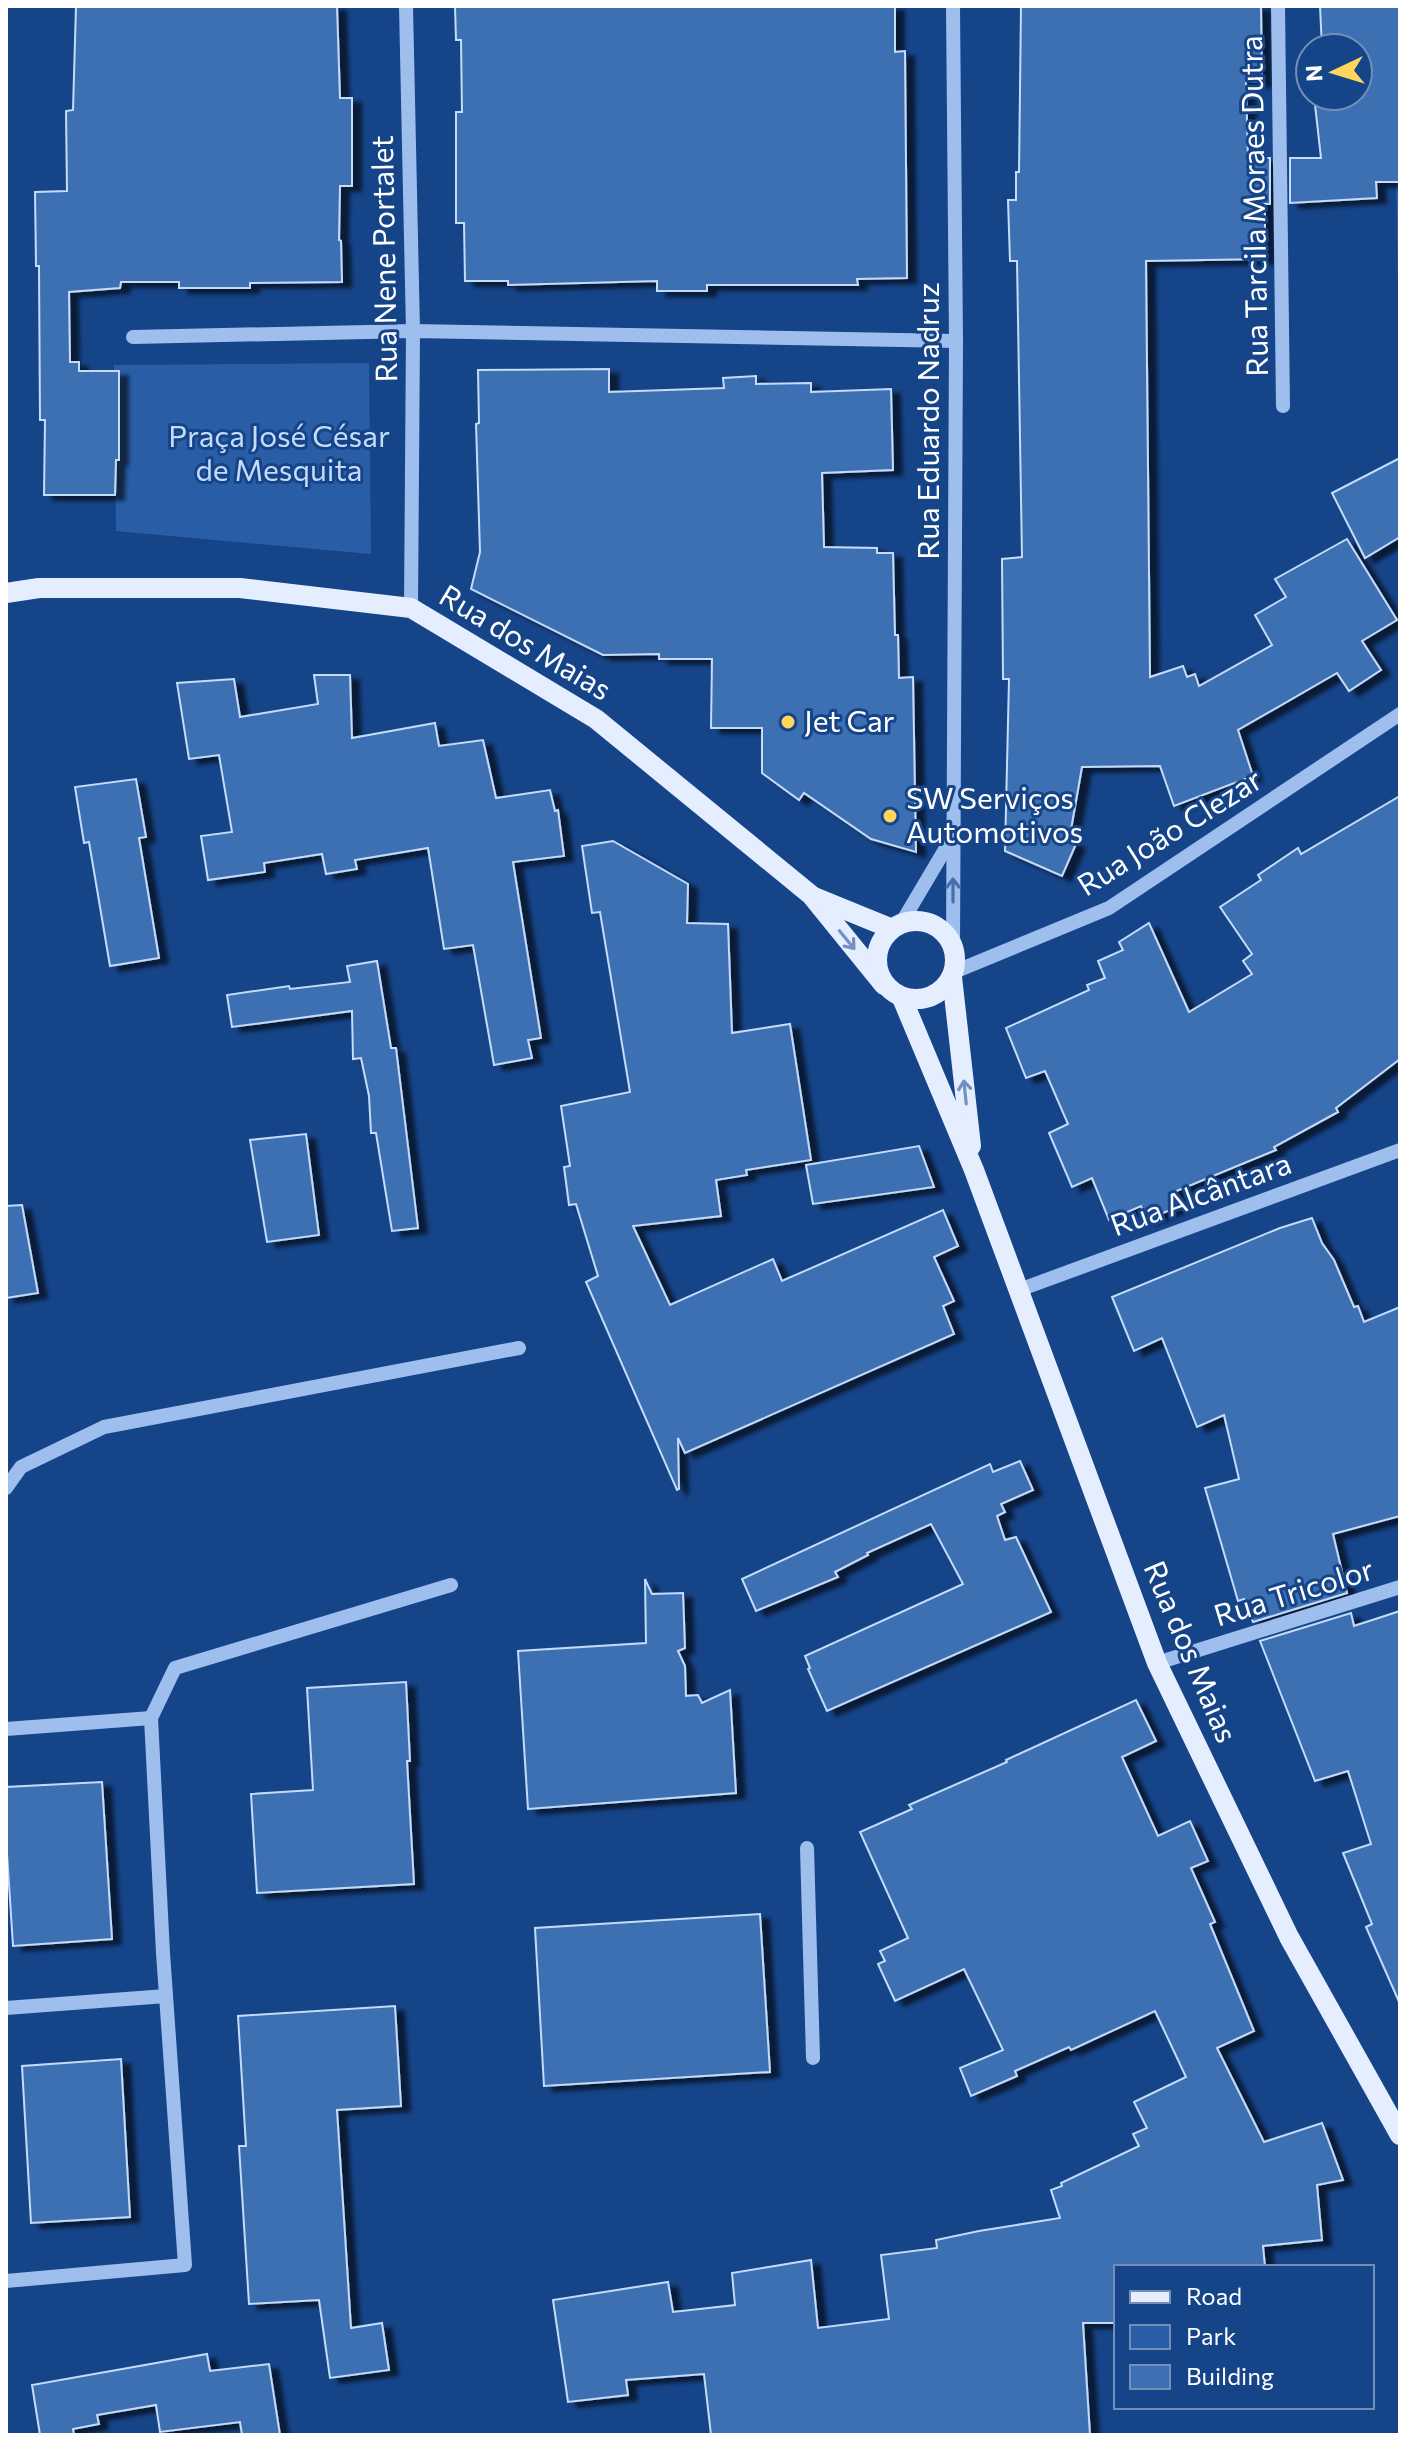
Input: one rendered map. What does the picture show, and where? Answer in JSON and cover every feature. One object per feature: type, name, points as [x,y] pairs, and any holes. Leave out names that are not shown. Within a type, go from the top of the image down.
[{"type":"main road","name":"Rua dos Maias","points":[[6,593],[39,588],[240,588],[411,608],[596,719],[811,895],[884,985]]},
{"type":"main road","name":"Rua dos Maias","points":[[811,895],[896,925]]},
{"type":"main road","points":[[922,920],[940,928],[953,944],[953,975],[940,993],[921,1000],[902,998],[884,985],[876,966],[879,945],[896,925],[922,920]]},
{"type":"main road","name":"Rua dos Maias","points":[[953,975],[974,1170]]},
{"type":"main road","name":"Rua dos Maias","points":[[902,998],[974,1170],[1157,1663],[1289,1937],[1400,2135]]},
{"type":"street","name":"Rua Nene Portalet","points":[[406,6],[413,331],[411,608]]},
{"type":"street","name":"Rua Eduardo Nadruz","points":[[953,6],[956,341],[953,944]]},
{"type":"street","name":"Rua Tarcila Moraes Dutra","points":[[1278,6],[1283,406]]},
{"type":"street","points":[[133,337],[413,331],[956,341]]},
{"type":"street","name":"Rua João Clezar","points":[[953,975],[1109,908],[1400,714]]},
{"type":"street","points":[[896,925],[953,836]]},
{"type":"street","name":"Rua Alcântara","points":[[1019,1290],[1400,1150]]},
{"type":"street","points":[[6,1488],[21,1467],[104,1427],[519,1348]]},
{"type":"street","points":[[6,2281],[185,2265],[151,1718],[175,1668],[451,1585]]},
{"type":"street","name":"Rua Tricolor","points":[[1157,1663],[1400,1587]]},
{"type":"street","points":[[6,1729],[151,1718]]},
{"type":"street","points":[[807,1848],[813,2058]]},
{"type":"street","points":[[6,2008],[166,1996]]},
{"type":"green space","points":[[1396,174],[1400,174],[1400,348],[1399,348]]},
{"type":"green space","name":"Praça José César de Mesquita","points":[[369,363],[371,554],[116,531],[114,365]]},
{"type":"building","points":[[76,6],[337,6],[340,98],[352,98],[352,186],[340,186],[342,282],[250,283],[250,288],[179,288],[179,282],[121,282],[120,288],[69,292],[70,362],[79,362],[79,371],[119,371],[119,460],[116,460],[115,495],[44,495],[45,420],[40,420],[35,192],[67,191],[66,111],[73,110]]},
{"type":"building","points":[[455,6],[895,6],[895,52],[905,51],[907,278],[857,279],[858,285],[707,285],[707,291],[657,291],[657,281],[508,285],[508,281],[465,281],[464,223],[456,223],[456,112],[462,112],[461,40],[456,40]]},
{"type":"building","points":[[1021,6],[1261,6],[1262,82],[1246,82],[1248,158],[1270,158],[1270,204],[1265,204],[1265,259],[1146,261],[1150,677],[1183,666],[1187,677],[1195,674],[1199,686],[1272,645],[1255,615],[1286,597],[1275,579],[1347,539],[1397,620],[1362,641],[1381,670],[1349,691],[1337,673],[1238,730],[1253,776],[1174,806],[1160,766],[1082,767],[1069,841],[1076,844],[1062,876],[1005,851],[1009,679],[1003,679],[1002,559],[1022,557],[1017,261],[1010,261],[1008,200],[1016,200],[1016,172],[1019,172]]},
{"type":"building","points":[[1320,6],[1400,6],[1400,182],[1376,182],[1377,198],[1290,203],[1290,158],[1321,158],[1316,112],[1374,112],[1374,32],[1321,32]]},
{"type":"building","points":[[609,369],[609,392],[724,388],[723,378],[756,376],[756,384],[811,383],[811,392],[891,389],[893,470],[822,473],[824,547],[877,548],[877,553],[893,553],[899,678],[913,677],[916,852],[871,839],[804,793],[799,800],[762,773],[762,728],[711,728],[712,659],[659,659],[659,654],[603,655],[471,589],[480,552],[476,424],[479,423],[478,370]]},
{"type":"building","points":[[1400,458],[1400,537],[1365,558],[1332,493]]},
{"type":"building","points":[[314,675],[350,675],[352,738],[435,723],[439,746],[483,740],[496,798],[550,790],[555,811],[558,810],[564,856],[513,862],[541,1038],[528,1040],[532,1058],[494,1065],[473,945],[444,949],[428,848],[355,860],[357,869],[326,874],[322,854],[264,863],[265,872],[208,880],[201,836],[232,832],[219,755],[189,759],[177,683],[234,679],[240,717],[318,704]]},
{"type":"building","points":[[136,779],[146,837],[139,838],[159,958],[110,966],[89,842],[84,843],[75,787]]},
{"type":"building","points":[[1400,796],[1400,1059],[1336,1108],[1338,1112],[1274,1147],[1276,1150],[1174,1192],[1180,1206],[1146,1220],[1141,1206],[1109,1220],[1092,1178],[1072,1187],[1049,1133],[1068,1124],[1045,1071],[1026,1078],[1006,1028],[1089,990],[1087,985],[1105,978],[1098,961],[1123,950],[1119,942],[1149,923],[1189,1012],[1252,974],[1243,961],[1252,954],[1220,907],[1261,880],[1258,875],[1298,848],[1301,854]]},
{"type":"building","points":[[613,841],[688,884],[687,923],[728,924],[732,1033],[790,1024],[811,1160],[746,1170],[747,1175],[716,1180],[721,1216],[633,1226],[670,1305],[773,1259],[782,1281],[943,1210],[958,1246],[934,1257],[954,1301],[943,1306],[954,1334],[685,1453],[678,1438],[677,1490],[586,1282],[598,1276],[576,1204],[569,1205],[564,1167],[570,1166],[561,1106],[630,1092],[600,912],[592,913],[582,846]]},
{"type":"building","points":[[377,961],[391,1048],[396,1048],[418,1228],[392,1231],[376,1133],[371,1133],[369,1096],[361,1058],[353,1059],[352,1011],[232,1027],[227,995],[289,986],[290,989],[350,982],[347,966]]},
{"type":"building","points":[[306,1134],[319,1235],[267,1242],[250,1140]]},
{"type":"building","points":[[919,1146],[934,1187],[813,1204],[806,1165]]},
{"type":"building","points":[[22,1205],[38,1293],[6,1298],[6,1206]]},
{"type":"building","points":[[1312,1218],[1364,1322],[1400,1307],[1400,1516],[1333,1534],[1347,1593],[1253,1622],[1244,1599],[1238,1601],[1205,1488],[1239,1479],[1224,1415],[1197,1427],[1162,1338],[1134,1351],[1112,1297],[1280,1228]]},
{"type":"building","points":[[1020,1461],[1033,1490],[1001,1504],[1005,1512],[997,1516],[1005,1540],[1016,1537],[1051,1612],[827,1711],[805,1656],[963,1584],[931,1524],[867,1553],[835,1572],[838,1577],[756,1611],[742,1579],[990,1464],[993,1472]]},
{"type":"building","points":[[645,1579],[652,1594],[683,1593],[685,1648],[678,1651],[685,1666],[686,1696],[698,1695],[702,1703],[730,1690],[736,1793],[528,1809],[518,1651],[646,1643]]},
{"type":"building","points":[[1400,1611],[1400,2004],[1366,1927],[1372,1924],[1343,1853],[1371,1844],[1348,1771],[1315,1781],[1260,1641],[1351,1613],[1354,1626]]},
{"type":"building","points":[[406,1682],[414,1884],[257,1893],[251,1794],[313,1790],[307,1688]]},
{"type":"building","points":[[1136,1700],[1156,1741],[1122,1757],[1158,1836],[1190,1821],[1208,1861],[1191,1868],[1215,1922],[1210,1924],[1254,2031],[1217,2048],[1264,2142],[1322,2123],[1343,2180],[1317,2185],[1322,2240],[1263,2246],[1265,2265],[1114,2265],[1114,2323],[1083,2323],[1090,2435],[711,2435],[704,2374],[626,2380],[628,2395],[568,2402],[553,2300],[668,2282],[673,2312],[735,2305],[732,2273],[811,2260],[818,2328],[889,2319],[881,2255],[937,2248],[936,2240],[1060,2218],[1051,2190],[1139,2146],[1133,2134],[1147,2128],[1134,2102],[1186,2077],[1155,2011],[1071,2050],[1069,2047],[1015,2071],[1017,2076],[971,2096],[960,2068],[1003,2050],[964,1969],[895,2001],[878,1964],[885,1961],[880,1951],[908,1938],[860,1832],[912,1809],[909,1805]]},
{"type":"building","points":[[102,1782],[112,1939],[13,1946],[6,1787]]},
{"type":"building","points":[[760,1914],[770,2072],[544,2086],[535,1928]]},
{"type":"building","points":[[395,2006],[401,2106],[337,2110],[351,2328],[382,2323],[389,2370],[330,2378],[319,2300],[249,2304],[239,2146],[246,2146],[238,2016]]},
{"type":"building","points":[[121,2059],[130,2217],[31,2223],[22,2066]]},
{"type":"building","points":[[207,2354],[210,2371],[269,2364],[280,2435],[242,2435],[240,2422],[160,2432],[156,2405],[97,2415],[99,2424],[73,2429],[74,2435],[40,2435],[32,2385]]},
{"type":"place","name":"Jet Car","points":[[788,722]]},
{"type":"place","name":"SW Serviços Automotivos","points":[[890,816]]}]
